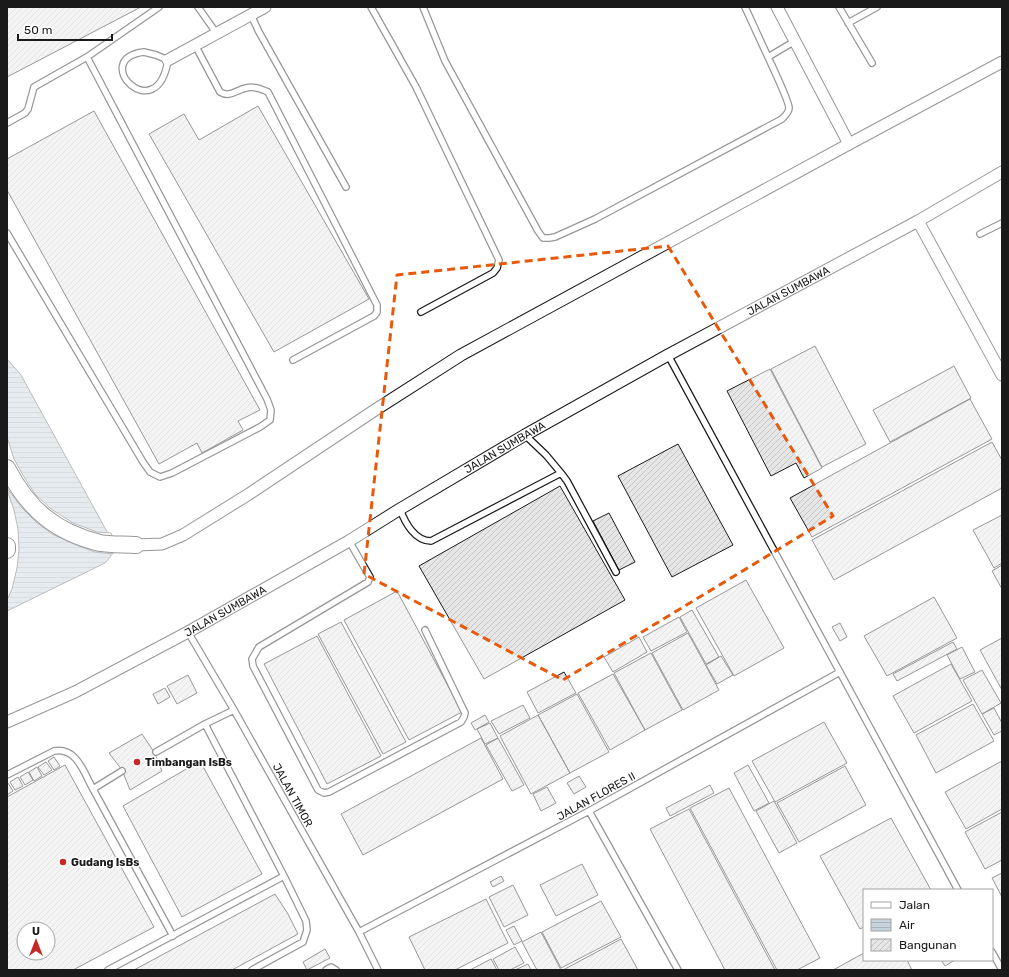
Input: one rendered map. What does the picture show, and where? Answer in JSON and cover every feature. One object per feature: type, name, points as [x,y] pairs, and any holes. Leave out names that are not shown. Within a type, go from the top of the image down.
[{"type":"main road","points":[[7,468],[15,484],[30,504],[48,520],[71,533],[100,543],[136,545]]},
{"type":"street","points":[[168,60],[265,7]]},
{"type":"street","points":[[778,8],[849,144]]},
{"type":"street","points":[[136,545],[162,544],[183,535],[249,494],[375,410],[462,355],[1002,62]]},
{"type":"street","name":"JALAN SUMBAWA","points":[[7,722],[75,692],[352,545],[525,435],[668,355],[918,221],[1002,172]]},
{"type":"street","points":[[918,221],[1002,375]]},
{"type":"lane","points":[[7,123],[25,113],[28,109],[34,87],[87,57],[159,7]]},
{"type":"lane","points":[[198,7],[216,34]]},
{"type":"lane","points":[[371,7],[416,87],[499,260],[498,268],[492,273],[421,312]]},
{"type":"lane","points":[[424,7],[445,61],[543,238],[556,237],[595,218],[787,114],[789,108],[787,99],[745,7]]},
{"type":"lane","points":[[839,7],[872,63]]},
{"type":"lane","points":[[848,22],[877,7]]},
{"type":"lane","points":[[251,15],[259,32],[346,187]]},
{"type":"lane","points":[[768,57],[796,41]]},
{"type":"lane","points":[[195,46],[220,92],[229,95],[247,88],[259,88],[268,92],[377,305],[377,312],[374,316],[292,360]]},
{"type":"lane","points":[[144,52],[168,60],[164,77],[160,84],[150,90],[140,90],[133,87],[123,76],[124,62],[129,56],[136,53],[144,52]]},
{"type":"lane","points":[[7,233],[150,472],[160,477],[172,473],[260,427],[270,420],[271,410],[267,399],[87,57]]},
{"type":"lane","points":[[980,234],[1002,223]]},
{"type":"lane","points":[[668,355],[957,889]]},
{"type":"lane","points":[[525,435],[546,455],[567,481],[616,572]]},
{"type":"lane","points":[[402,513],[414,533],[422,539],[431,541],[561,473]]},
{"type":"lane","points":[[352,545],[370,577],[368,582],[259,647],[252,659],[252,666],[318,790],[324,793],[329,792],[461,722],[465,713],[425,630]]},
{"type":"lane","name":"JALAN TIMOR","points":[[188,632],[234,710],[359,932],[378,970]]},
{"type":"lane","name":"JALAN FLORES II","points":[[359,932],[589,811],[840,672]]},
{"type":"lane","points":[[156,752],[204,724],[234,710]]},
{"type":"lane","points":[[204,724],[284,876],[306,922],[306,936],[303,942],[252,970]]},
{"type":"lane","points":[[7,775],[54,751],[62,750],[69,752],[77,759],[173,936]]},
{"type":"lane","points":[[93,789],[122,771]]},
{"type":"lane","points":[[589,811],[678,970]]},
{"type":"lane","points":[[108,970],[284,876]]},
{"type":"lane","points":[[993,954],[1002,970]]},
{"type":"lane","points":[[326,970],[331,967],[336,970]]},
{"type":"highlighted area","points":[[668,246],[833,516],[563,680],[364,574],[397,275]]},
{"type":"water","points":[[7,359],[21,375],[111,539],[111,556],[105,563],[7,611]]},
{"type":"pier","points":[[7,437],[14,459],[35,494],[51,509],[73,523],[97,532],[111,533],[113,538],[113,554],[95,552],[52,534],[36,522],[22,508],[7,488]]},
{"type":"pier","points":[[7,490],[14,510],[18,529],[19,550],[17,568],[12,589],[7,600]]},
{"type":"building","points":[[7,7],[141,7],[7,77]]},
{"type":"building","points":[[258,106],[369,299],[274,352],[149,134],[184,114],[199,140]]},
{"type":"building","points":[[94,111],[260,410],[238,421],[243,430],[202,453],[197,443],[159,464],[7,190],[7,159]]},
{"type":"building","points":[[815,346],[866,444],[822,467],[771,369]]},
{"type":"building","points":[[954,366],[971,398],[890,442],[873,410]]},
{"type":"building","points":[[770,369],[822,468],[804,478],[796,463],[771,476],[727,391]]},
{"type":"building","points":[[970,399],[992,439],[812,537],[790,498]]},
{"type":"building","points":[[992,442],[1002,460],[1002,488],[834,580],[812,540]]},
{"type":"building","points":[[678,444],[733,545],[672,577],[618,476]]},
{"type":"building","points":[[560,486],[625,600],[484,679],[419,566]]},
{"type":"building","points":[[609,513],[635,562],[619,570],[593,521]]},
{"type":"building","points":[[1002,515],[1002,563],[994,568],[973,530]]},
{"type":"building","points":[[1002,565],[1002,589],[992,571]]},
{"type":"building","points":[[746,580],[784,648],[734,676],[696,608]]},
{"type":"building","points":[[397,591],[462,712],[409,740],[344,620]]},
{"type":"building","points":[[934,597],[957,638],[887,676],[864,636]]},
{"type":"building","points":[[692,610],[719,657],[706,664],[680,617]]},
{"type":"building","points":[[679,617],[687,632],[651,651],[643,637]]},
{"type":"building","points":[[341,622],[406,742],[383,754],[318,634]]},
{"type":"building","points":[[840,623],[847,637],[840,641],[832,627]]},
{"type":"building","points":[[688,633],[719,690],[683,710],[652,653]]},
{"type":"building","points":[[317,636],[381,756],[327,784],[264,664]]},
{"type":"building","points":[[639,637],[647,652],[613,672],[604,657]]},
{"type":"building","points":[[1002,638],[1002,690],[980,650]]},
{"type":"building","points":[[953,642],[957,649],[897,681],[893,674]]},
{"type":"building","points":[[962,647],[975,672],[960,679],[947,655]]},
{"type":"building","points":[[651,653],[682,710],[645,730],[614,673]]},
{"type":"building","points":[[721,656],[733,675],[717,684],[706,665]]},
{"type":"building","points":[[951,664],[972,701],[914,733],[893,696]]},
{"type":"building","points":[[982,670],[1001,703],[982,714],[963,680]]},
{"type":"building","points":[[564,672],[576,693],[538,713],[527,692]]},
{"type":"building","points":[[613,674],[645,730],[610,750],[578,693]]},
{"type":"building","points":[[188,675],[197,693],[177,704],[167,686]]},
{"type":"building","points":[[165,688],[170,697],[158,704],[153,694]]},
{"type":"building","points":[[577,694],[609,752],[570,773],[538,715]]},
{"type":"building","points":[[973,704],[994,741],[936,773],[916,735]]},
{"type":"building","points":[[523,705],[530,718],[499,734],[491,721]]},
{"type":"building","points":[[994,708],[1002,723],[1002,731],[994,735],[982,714]]},
{"type":"building","points":[[485,715],[489,722],[475,730],[471,723]]},
{"type":"building","points":[[538,715],[570,773],[531,794],[500,736]]},
{"type":"building","points":[[824,722],[847,763],[775,802],[752,761]]},
{"type":"building","points":[[490,723],[498,738],[485,744],[477,729]]},
{"type":"building","name":"Timbangan IsBs","points":[[142,734],[154,752],[162,771],[130,790],[122,770],[109,753]]},
{"type":"building","points":[[481,738],[503,779],[363,855],[341,814]]},
{"type":"building","points":[[498,738],[524,785],[512,791],[486,745]]},
{"type":"building","points":[[54,757],[60,766],[54,770],[48,761]]},
{"type":"building","name":"Gudang IsBs","points":[[200,761],[262,874],[182,917],[123,806]]},
{"type":"building","points":[[1002,761],[1002,809],[966,829],[945,792]]},
{"type":"building","points":[[46,762],[52,770],[44,775],[38,767]]},
{"type":"building","name":"Gudang IsBs","points":[[65,765],[154,927],[73,970],[7,970],[7,797]]},
{"type":"building","points":[[748,765],[769,803],[754,811],[734,773]]},
{"type":"building","points":[[845,766],[866,805],[799,842],[777,803]]},
{"type":"building","points":[[37,767],[42,776],[34,781],[29,772]]},
{"type":"building","points":[[28,772],[33,780],[25,785],[20,777]]},
{"type":"building","points":[[579,776],[586,787],[574,794],[567,783]]},
{"type":"building","points":[[18,777],[23,786],[15,790],[10,782]]},
{"type":"building","points":[[7,783],[13,791],[7,795]]},
{"type":"building","points":[[710,785],[714,793],[670,816],[666,808]]},
{"type":"building","points":[[547,787],[556,803],[541,811],[533,794]]},
{"type":"building","points":[[729,788],[820,958],[797,970],[777,970],[690,808]]},
{"type":"building","points":[[774,801],[797,843],[779,853],[756,811]]},
{"type":"building","points":[[689,809],[775,970],[725,970],[650,829]]},
{"type":"building","points":[[1002,812],[1002,860],[985,869],[965,832]]},
{"type":"building","points":[[891,818],[930,889],[863,889],[863,928],[860,929],[820,856]]},
{"type":"building","points":[[582,864],[598,895],[556,916],[540,885]]},
{"type":"building","points":[[1002,873],[1002,897],[992,878]]},
{"type":"building","points":[[501,876],[504,881],[493,887],[490,882]]},
{"type":"building","points":[[513,885],[528,915],[504,927],[489,897]]},
{"type":"building","points":[[275,894],[288,914],[298,934],[232,970],[134,970]]},
{"type":"building","points":[[486,899],[508,943],[455,970],[425,970],[409,937]]},
{"type":"building","points":[[601,901],[621,937],[561,968],[542,932]]},
{"type":"building","points":[[514,926],[522,941],[514,945],[506,930]]},
{"type":"building","points":[[541,932],[561,970],[537,970],[522,942]]},
{"type":"building","points":[[621,939],[638,970],[563,970]]},
{"type":"building","points":[[515,947],[524,963],[510,970],[499,970],[493,959]]},
{"type":"building","points":[[325,949],[330,958],[307,970],[303,962]]},
{"type":"building","points":[[863,954],[863,961],[908,961],[912,970],[833,970]]},
{"type":"building","points":[[491,959],[497,970],[470,970]]},
{"type":"building","points":[[942,961],[953,961],[945,966]]},
{"type":"building","points":[[528,964],[531,970],[515,970]]},
{"type":"place","name":"Timbangan IsBs","points":[[137,762]]},
{"type":"place","name":"Gudang IsBs","points":[[63,862]]}]
